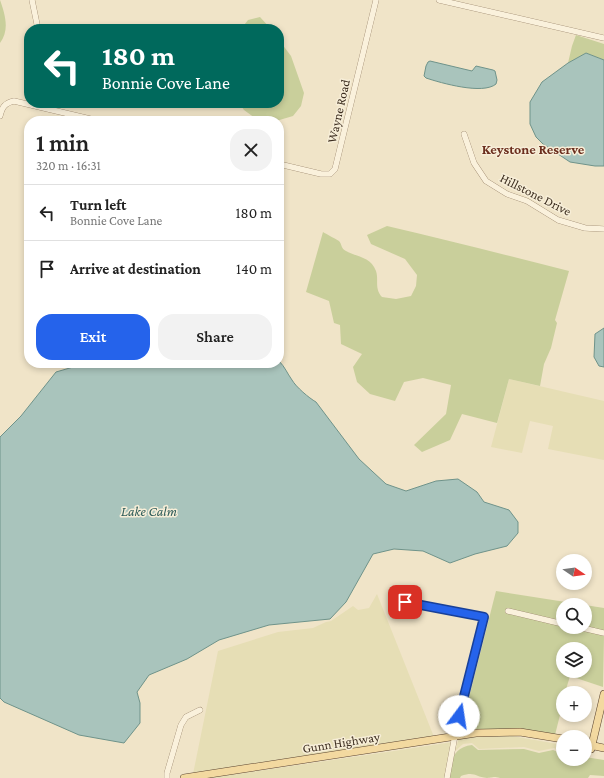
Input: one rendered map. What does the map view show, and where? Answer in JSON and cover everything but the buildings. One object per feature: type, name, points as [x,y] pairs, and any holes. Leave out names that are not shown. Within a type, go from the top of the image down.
[{"type":"main road","points":[[592,734],[604,694]]},
{"type":"main road","name":"Gunn Highway","points":[[184,778],[485,732],[511,731],[556,738]]},
{"type":"main road","name":"Gunn Highway","points":[[501,732],[556,742]]},
{"type":"main road","points":[[592,747],[604,748]]},
{"type":"main road","points":[[592,748],[604,752]]},
{"type":"street","points":[[32,0],[37,24]]},
{"type":"street","name":"Wayne Road","points":[[284,165],[321,174],[330,174],[335,169],[376,0]]},
{"type":"street","points":[[439,0],[604,38]]},
{"type":"street","points":[[0,116],[2,107],[7,103],[14,101],[24,103]]},
{"type":"street","points":[[45,108],[79,116]]},
{"type":"street","name":"Hillstone Drive","points":[[464,134],[474,163],[486,181],[507,194],[527,200],[558,220],[586,228],[604,229]]},
{"type":"street","points":[[405,602],[484,617],[454,736],[447,778]]},
{"type":"street","points":[[508,611],[556,622]]},
{"type":"street","points":[[592,630],[604,633]]},
{"type":"street","points":[[167,778],[167,773],[181,725],[186,717],[200,710]]},
{"type":"shaded area","points":[[509,379],[604,401],[604,460],[548,449],[553,426],[530,421],[522,453],[491,447]]},
{"type":"shaded area","points":[[377,594],[434,737],[193,774],[218,651],[278,632],[313,628],[331,621],[353,606],[358,610],[369,608]]},
{"type":"shaded area","points":[[501,734],[556,744],[556,749],[539,751],[524,747],[479,749],[472,743],[463,744],[455,751],[459,738]]},
{"type":"shaded area","points":[[453,742],[445,778],[210,778],[394,751]]},
{"type":"green space","points":[[0,0],[4,11],[6,27],[0,43]]},
{"type":"green space","points":[[260,17],[266,24],[245,24],[248,20]]},
{"type":"green space","points":[[576,35],[604,44],[604,60],[586,53],[568,63]]},
{"type":"green space","points":[[284,47],[291,56],[304,93],[301,106],[293,116],[284,119],[284,116],[252,116],[243,108],[284,108]]},
{"type":"green space","points":[[387,226],[569,271],[555,320],[557,323],[551,348],[544,364],[540,386],[509,379],[497,423],[462,414],[450,440],[422,452],[414,445],[446,414],[451,385],[423,378],[404,382],[395,401],[370,394],[357,382],[353,367],[362,354],[341,344],[340,325],[334,323],[329,301],[306,292],[323,232],[339,241],[344,250],[367,260],[374,266],[377,274],[377,287],[382,297],[396,299],[411,296],[416,286],[417,275],[405,259],[371,244],[367,235]]},
{"type":"green space","points":[[496,591],[556,600],[556,620],[506,609],[505,613],[556,624],[556,634],[592,634],[592,632],[604,635],[603,687],[576,678],[592,678],[592,642],[556,642],[556,678],[569,678],[567,686],[556,686],[556,722],[558,722],[555,735],[460,733]]},
{"type":"green space","points":[[592,606],[604,608],[604,631],[592,628]]},
{"type":"green space","points":[[472,745],[478,750],[524,749],[539,753],[553,750],[556,751],[556,766],[592,766],[592,758],[604,760],[604,776],[590,775],[588,778],[487,778],[469,774],[461,776],[460,778],[449,778],[450,766],[454,756],[466,746]]},
{"type":"water","points":[[586,53],[604,60],[604,166],[570,162],[543,144],[536,137],[530,124],[530,102],[542,82],[568,63]]},
{"type":"water","points":[[430,61],[472,71],[476,66],[493,70],[495,71],[497,80],[496,84],[490,87],[472,88],[441,83],[426,78],[424,76],[426,66]]},
{"type":"water","points":[[604,328],[604,367],[599,366],[594,357],[595,334]]},
{"type":"water","name":"Lake Calm","points":[[70,368],[284,368],[296,386],[316,402],[359,459],[386,484],[406,491],[436,481],[458,479],[477,492],[484,502],[509,510],[518,522],[518,533],[507,546],[475,554],[450,563],[423,551],[394,549],[373,554],[346,602],[330,619],[269,625],[219,640],[187,659],[149,675],[137,692],[140,703],[140,723],[124,743],[79,735],[4,702],[0,698],[0,437],[21,416],[56,372]]},
{"type":"district","name":"Keystone Reserve","points":[[533,149]]},
{"type":"route","points":[[405,602],[484,617],[459,716]]}]
